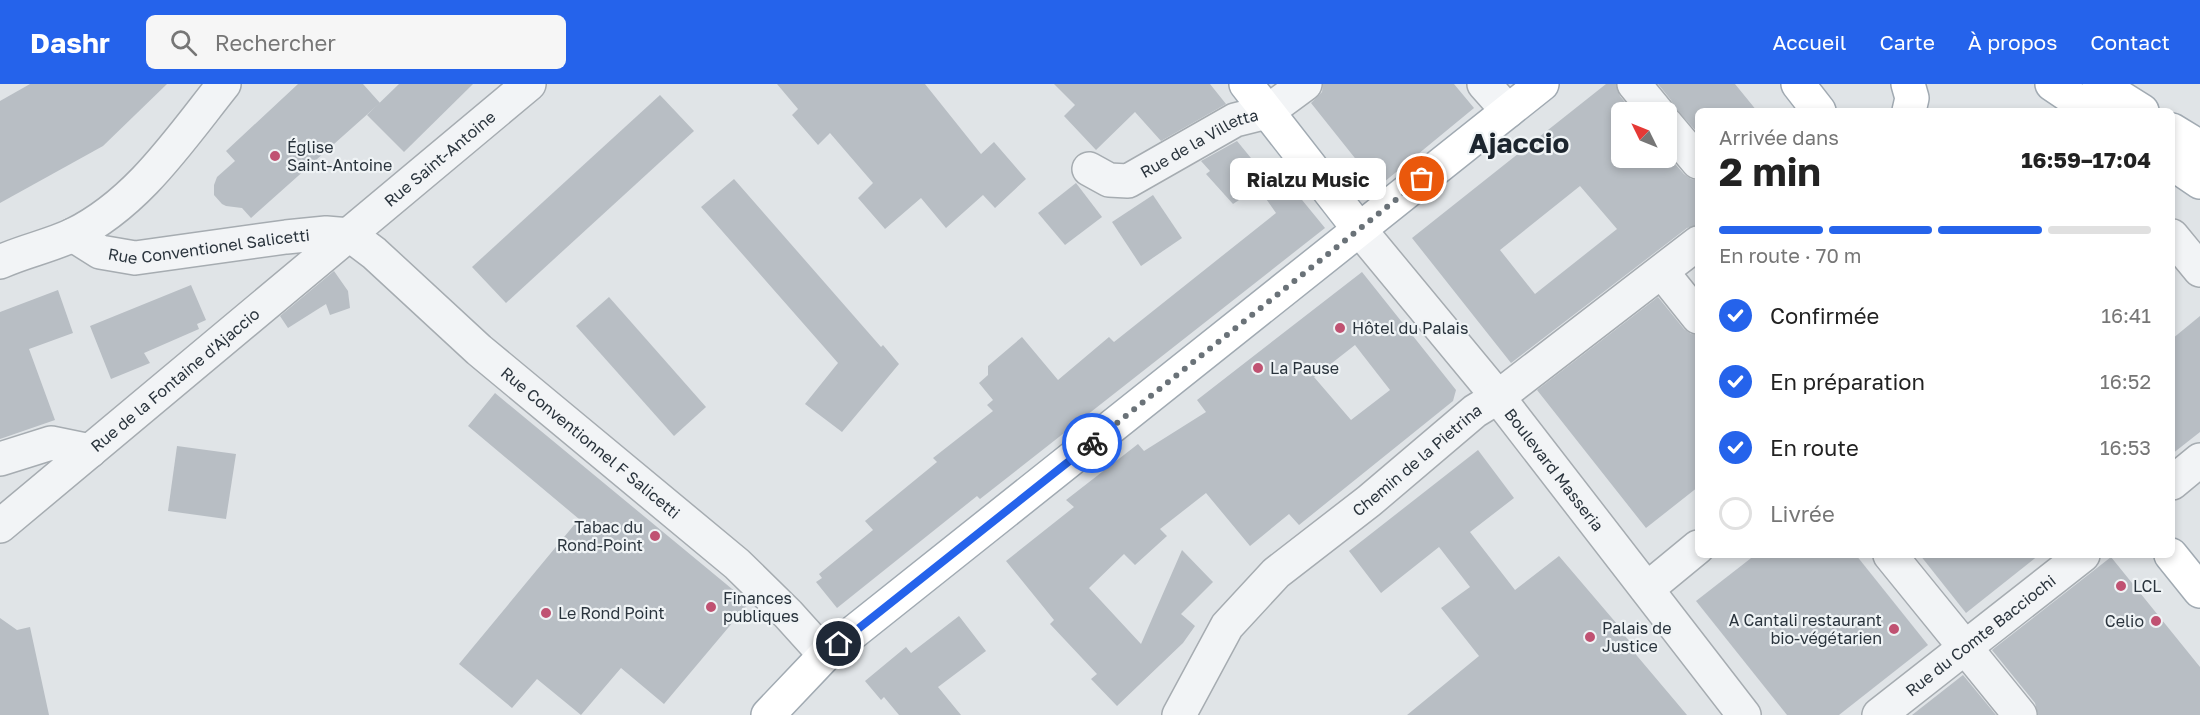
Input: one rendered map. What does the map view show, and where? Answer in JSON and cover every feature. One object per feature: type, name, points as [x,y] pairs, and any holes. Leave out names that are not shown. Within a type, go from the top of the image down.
[{"type":"main road","points":[[1246,84],[1359,229]]},
{"type":"main road","points":[[768,715],[825,655],[1542,84]]},
{"type":"main road","points":[[1798,84],[1817,108]]},
{"type":"main road","points":[[1908,84],[1912,98],[1910,108]]},
{"type":"main road","points":[[2052,84],[2088,108]]},
{"type":"main road","points":[[2099,84],[2137,108]]},
{"type":"main road","points":[[2175,132],[2200,147]]},
{"type":"main road","points":[[2175,165],[2200,182]]},
{"type":"main road","points":[[2173,558],[2200,591]]},
{"type":"street","points":[[0,262],[73,235],[110,211],[156,170],[224,84]]},
{"type":"street","name":"Rue Saint-Antoine","points":[[350,235],[529,84]]},
{"type":"street","name":"Rue de la Villetta","points":[[1089,170],[1109,180],[1128,181],[1235,120],[1268,112],[1305,84]]},
{"type":"street","points":[[1484,84],[1508,111]]},
{"type":"street","points":[[1634,84],[1649,102]]},
{"type":"street","points":[[1677,137],[1695,158]]},
{"type":"street","name":"Boulevard Masseria","points":[[1359,229],[1498,397],[1744,715]]},
{"type":"street","name":"Rue Conventionel Salicetti","points":[[73,235],[100,252],[135,258],[286,237],[326,233],[350,235]]},
{"type":"street","name":"Rue de la Fontaine d'Ajaccio","points":[[0,526],[350,235]]},
{"type":"street","name":"Rue Conventionnel F Salicetti","points":[[350,235],[374,253],[479,350],[736,564],[788,614],[825,655]]},
{"type":"street","points":[[2175,240],[2200,270]]},
{"type":"street","name":"Chemin de la Pietrina","points":[[1179,715],[1227,626],[1276,573],[1369,501],[1474,411],[1498,397],[1695,245]]},
{"type":"street","points":[[1662,272],[1695,313]]},
{"type":"street","points":[[0,459],[51,443],[90,451]]},
{"type":"street","points":[[2175,481],[2200,460]]},
{"type":"street","points":[[1647,589],[1695,549]]},
{"type":"street","points":[[1892,558],[2020,715]]},
{"type":"street","name":"Rue du Comte Bacciochi","points":[[1879,715],[2078,558]]},
{"type":"building","points":[[30,84],[167,84],[103,146],[0,203],[0,101]]},
{"type":"building","name":"Église Saint-Antoine","points":[[298,84],[363,84],[380,103],[251,218],[242,208],[222,204],[214,195],[214,185],[217,177],[235,161],[226,151]]},
{"type":"building","points":[[399,84],[473,84],[404,152],[367,115]]},
{"type":"building","points":[[777,84],[925,84],[981,154],[994,142],[1026,179],[995,208],[983,195],[946,228],[921,198],[885,229],[858,198],[873,183],[830,133],[818,145],[792,115],[798,109]]},
{"type":"building","points":[[1054,84],[1210,84],[1226,104],[1161,141],[1135,112],[1096,150],[1064,116],[1075,105]]},
{"type":"building","points":[[1323,84],[1454,84],[1474,108],[1378,187],[1311,103],[1322,92]]},
{"type":"building","points":[[1606,84],[1616,84],[1625,102],[1611,102],[1611,168],[1677,166],[1684,174],[1695,180],[1695,226],[1687,228],[1511,363],[1412,238]],"holes":[[[1580,186],[1617,229],[1535,294],[1500,250]]]},
{"type":"building","points":[[1658,84],[1735,84],[1755,108],[1695,108],[1695,130],[1677,110],[1677,102],[1672,102]]},
{"type":"building","points":[[660,95],[694,131],[506,303],[472,267]]},
{"type":"building","points":[[1237,141],[1269,180],[1233,204],[1206,174],[1210,171],[1201,161]]},
{"type":"building","points":[[1280,173],[1325,228],[980,499],[977,496],[837,608],[816,582],[822,578],[819,574],[873,530],[865,521],[937,462],[933,458],[993,411],[987,405],[993,400],[979,383],[988,375],[988,366],[1022,337],[1058,380],[1109,337],[1114,342],[1276,213],[1259,189]]},
{"type":"building","points":[[734,179],[881,347],[883,345],[899,364],[842,432],[805,404],[838,363],[701,207]]},
{"type":"building","points":[[1076,183],[1102,217],[1065,245],[1038,213]]},
{"type":"building","points":[[1153,195],[1182,238],[1141,266],[1112,222]]},
{"type":"building","points":[[334,271],[348,291],[350,308],[330,315],[326,304],[288,328],[280,316]]},
{"type":"building","points":[[1362,272],[1456,390],[1453,401],[1299,525],[1289,514],[1250,546],[1206,493],[1160,529],[1167,536],[1135,565],[1124,554],[1089,588],[1141,644],[1182,550],[1213,582],[1181,614],[1195,626],[1183,643],[1117,706],[1091,679],[1097,674],[1050,624],[1054,620],[1006,561],[1074,507],[1066,500],[1138,444],[1144,451],[1206,412],[1197,400]],"holes":[[[1355,345],[1390,390],[1351,420],[1314,377]]]},
{"type":"building","points":[[191,285],[206,320],[197,324],[199,329],[144,353],[150,363],[111,379],[90,326]]},
{"type":"building","points":[[58,290],[73,333],[29,349],[55,420],[0,439],[0,312]]},
{"type":"building","points":[[609,297],[706,407],[674,436],[576,326]]},
{"type":"building","points":[[1658,297],[1684,329],[1695,335],[1695,489],[1646,528],[1537,390]]},
{"type":"building","points":[[2200,316],[2200,432],[2175,452],[2175,337]]},
{"type":"building","points":[[495,393],[749,603],[664,704],[621,668],[581,715],[537,679],[512,708],[459,664],[579,519],[468,426]]},
{"type":"building","points":[[177,446],[236,454],[226,519],[168,511]]},
{"type":"building","points":[[1478,450],[1514,498],[1470,532],[1515,590],[1559,556],[1617,624],[1630,642],[1627,644],[1687,715],[1407,715],[1479,656],[1441,608],[1470,587],[1439,547],[1381,593],[1349,551]]},
{"type":"building","points":[[1751,558],[1858,558],[1928,645],[1839,715],[1787,715],[1696,601]]},
{"type":"building","points":[[1922,558],[2035,558],[1966,613]]},
{"type":"building","points":[[2112,558],[2200,667],[2200,715],[2038,715],[2035,703],[1992,650]]},
{"type":"building","points":[[959,616],[986,651],[938,687],[961,715],[899,715],[884,697],[881,700],[865,681],[906,647],[911,653]]},
{"type":"building","points":[[0,618],[17,630],[30,627],[49,715],[0,715]]},
{"type":"building","points":[[1963,675],[1996,715],[1912,715]]},
{"type":"way so far","points":[[1092,443],[1422,179]]},
{"type":"place","name":"Église Saint-Antoine","points":[[275,156]]},
{"type":"place","name":"Rialzu Music","points":[[1422,179]]},
{"type":"place","name":"Hôtel du Palais","points":[[1340,328]]},
{"type":"place","name":"La Pause","points":[[1258,368]]},
{"type":"place","name":"Tabac du Rond-Point","points":[[655,536]]},
{"type":"place","name":"LCL","points":[[2121,586]]},
{"type":"place","name":"Finances publiques","points":[[711,607]]},
{"type":"place","name":"Le Rond Point","points":[[546,613]]},
{"type":"place","name":"Celio","points":[[2156,621]]},
{"type":"place","name":"A Cantali restaurant bio-végétarien","points":[[1894,629]]},
{"type":"place","name":"Palais de Justice","points":[[1590,637]]},
{"type":"district","name":"Ajaccio","points":[[1519,143]]},
{"type":"route","points":[[839,644],[1092,443]]}]
